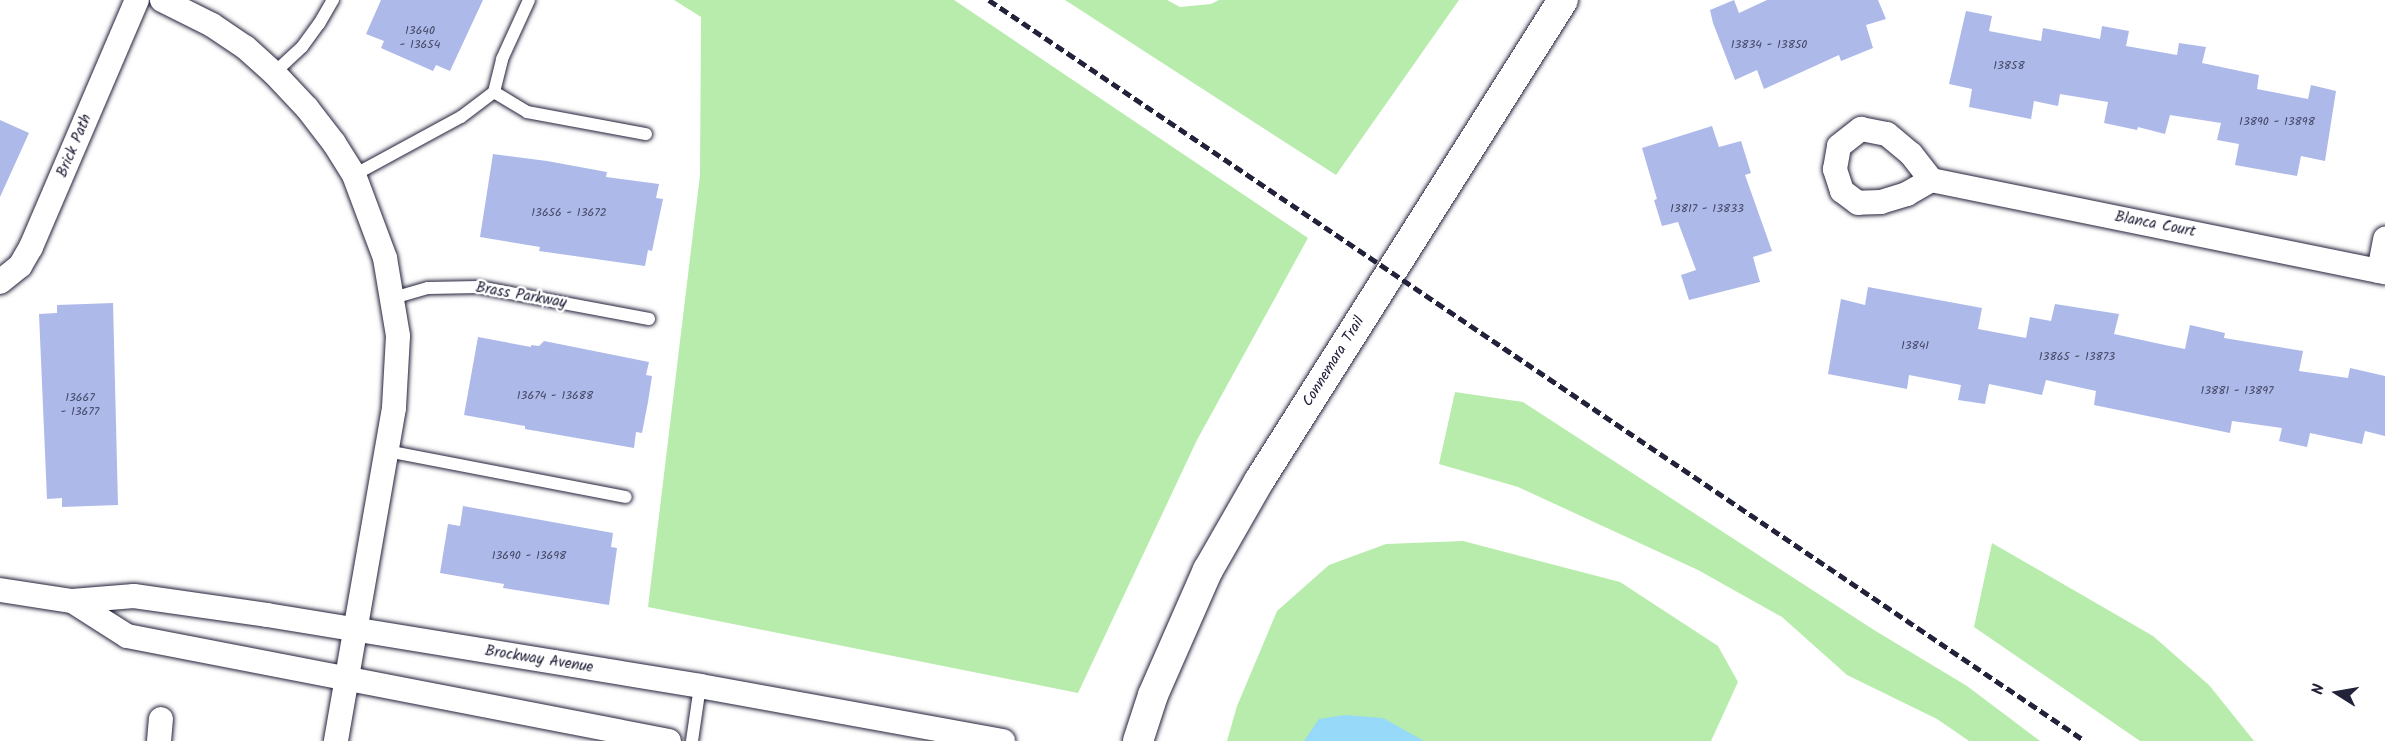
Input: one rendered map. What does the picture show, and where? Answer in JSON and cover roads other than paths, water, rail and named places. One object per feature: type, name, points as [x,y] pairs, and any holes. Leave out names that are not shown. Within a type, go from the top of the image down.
[{"type":"street","name":"Brick Path","points":[[0,282],[20,266],[32,247],[137,0]]},
{"type":"street","points":[[162,0],[212,25],[245,47],[274,73],[334,142],[354,175],[376,228],[393,298],[398,373],[387,451],[336,741]]},
{"type":"street","name":"Connemara Trail","points":[[1138,741],[1153,695],[1208,570],[1259,481],[1563,0]]},
{"type":"street","name":"Blanca Court","points":[[1931,180],[2382,272]]},
{"type":"street","points":[[2382,272],[2385,239]]},
{"type":"street","name":"Brockway Avenue","points":[[0,590],[72,601],[135,596],[700,686],[1003,741]]},
{"type":"street","name":"Brockway Avenue","points":[[72,601],[127,636],[669,741]]},
{"type":"lane","points":[[274,73],[302,46],[319,24],[333,0]]},
{"type":"lane","points":[[354,175],[461,117],[494,92],[502,59],[529,0]]},
{"type":"lane","points":[[494,92],[527,112],[646,134]]},
{"type":"lane","name":"Brass Parkway","points":[[393,298],[428,288],[478,287],[649,319]]},
{"type":"lane","points":[[387,451],[626,497]]},
{"type":"lane","points":[[692,741],[700,686]]},
{"type":"water","points":[[1345,715],[1383,718],[1424,741],[1304,741],[1319,719]]},
{"type":"railway","points":[[989,0],[2085,741]]}]
